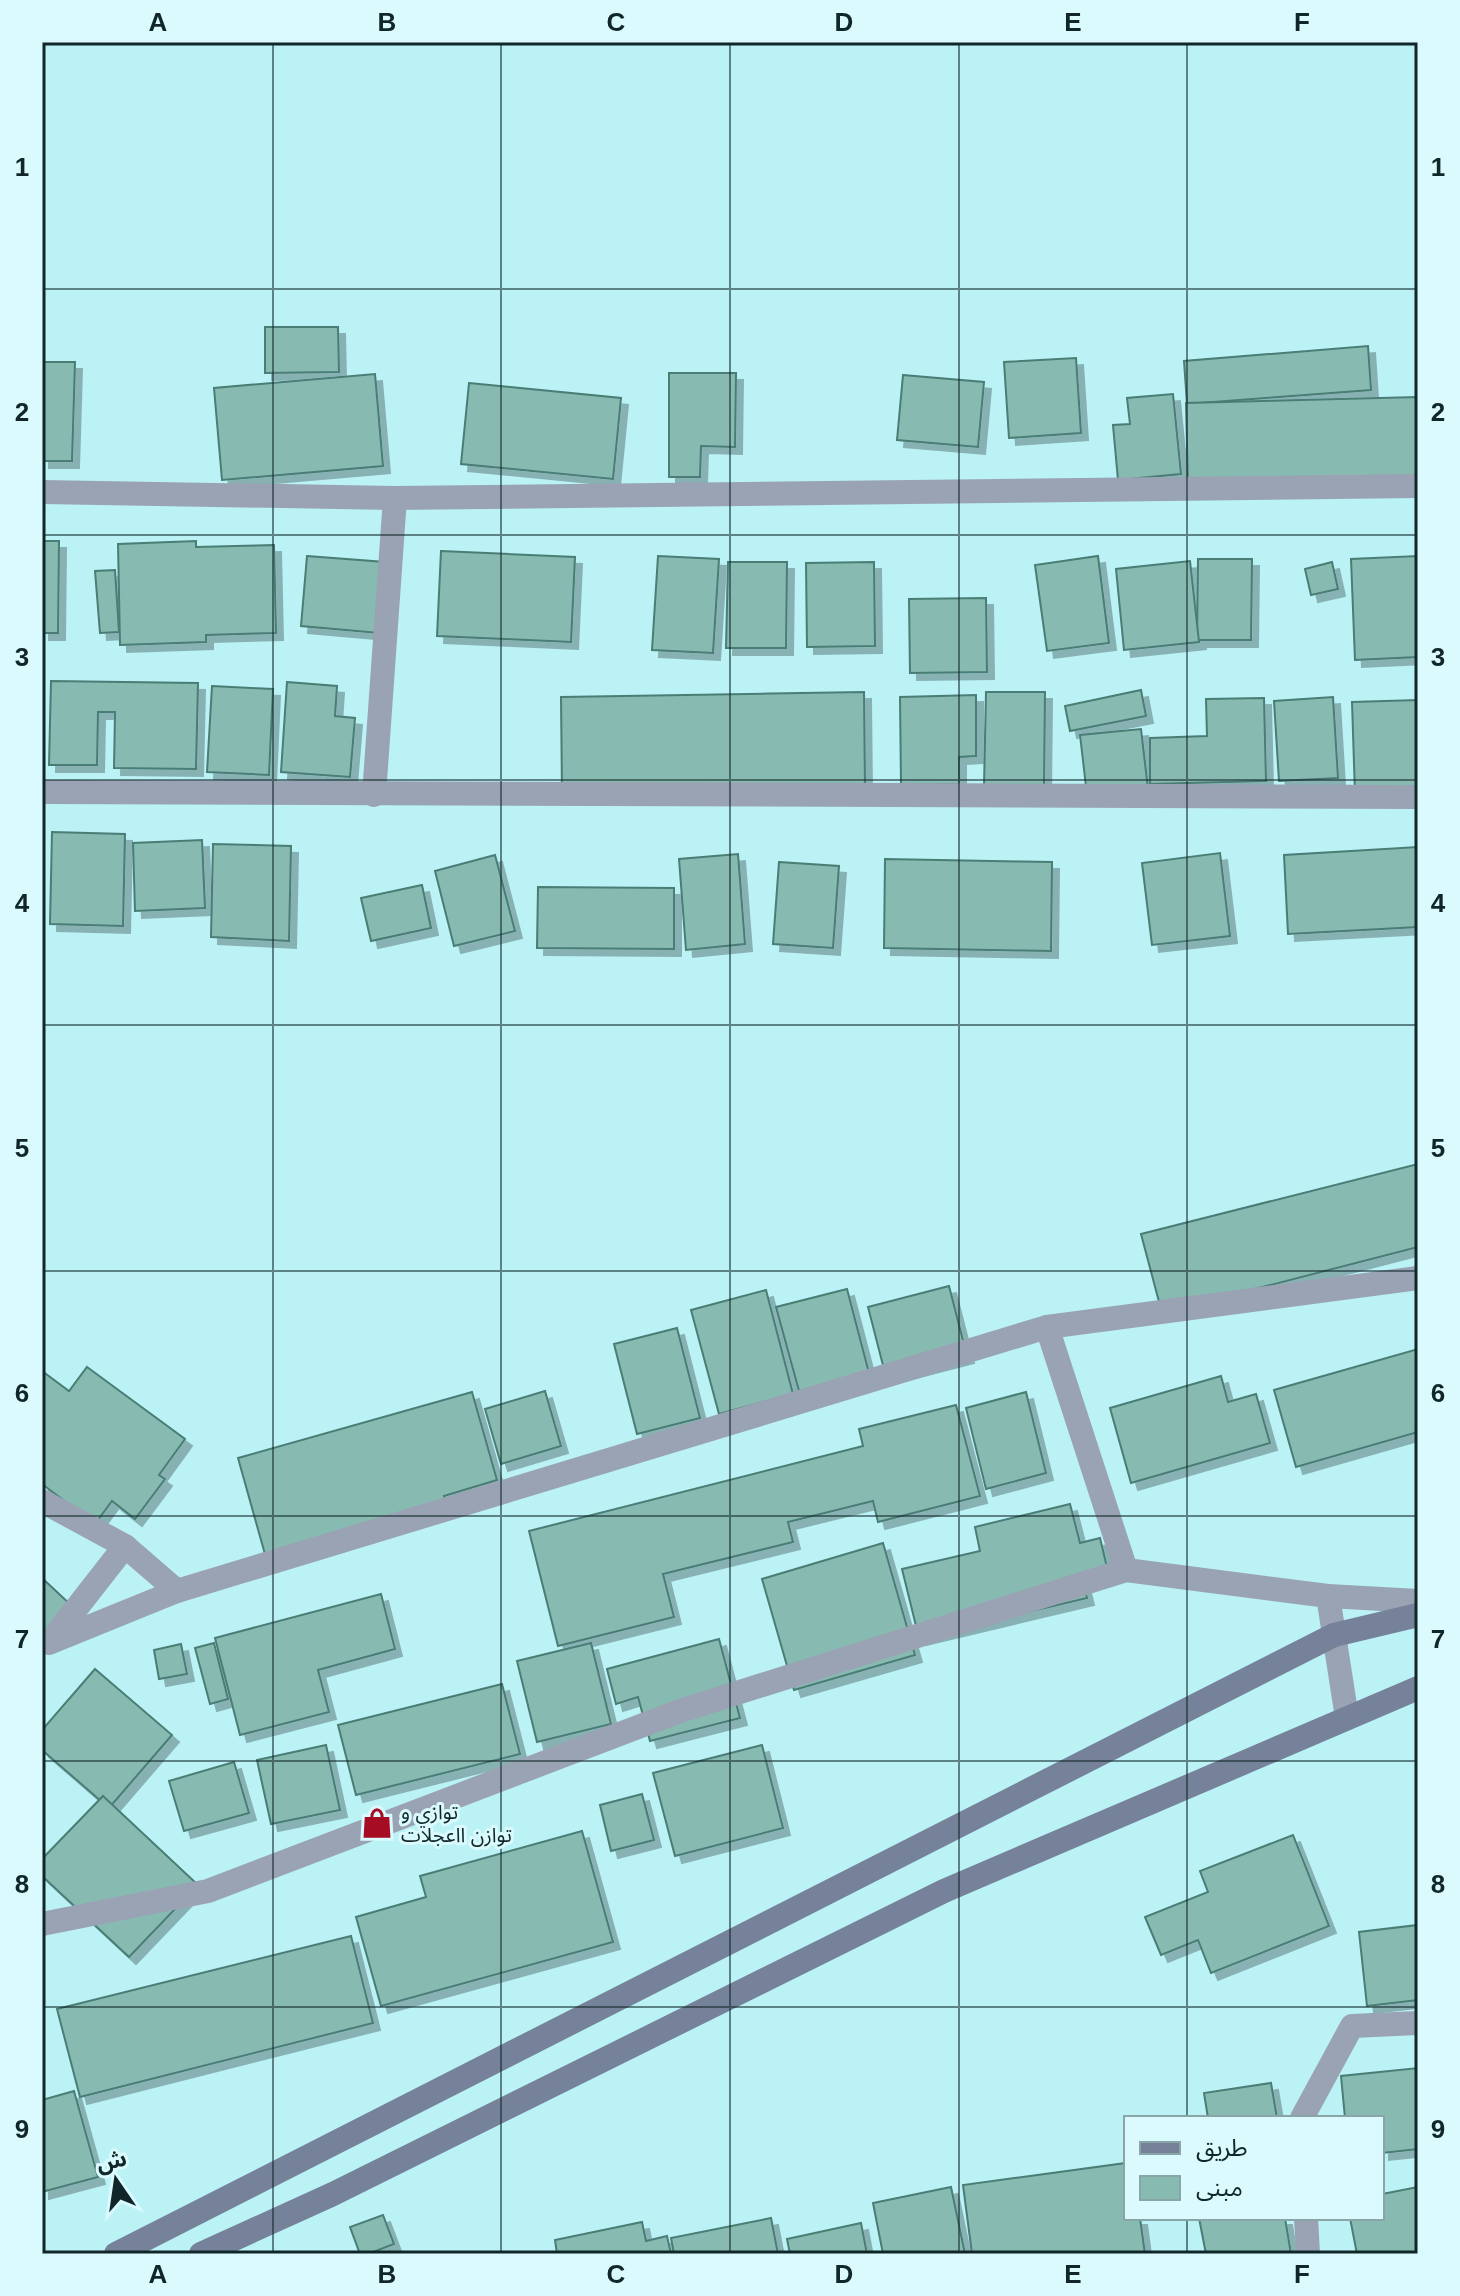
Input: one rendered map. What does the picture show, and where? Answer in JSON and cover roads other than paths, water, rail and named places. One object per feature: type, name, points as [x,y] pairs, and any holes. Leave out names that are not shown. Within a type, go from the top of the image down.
[{"type":"street","points":[[42,492],[395,498],[1418,486]]},
{"type":"street","points":[[374,795],[395,498]]},
{"type":"street","points":[[42,792],[1418,797]]},
{"type":"street","points":[[46,1648],[177,1591],[1047,1327],[1418,1278]]},
{"type":"street","points":[[1047,1327],[1126,1570]]},
{"type":"street","points":[[42,1501],[125,1546],[177,1591]]},
{"type":"street","points":[[46,1648],[125,1546]]},
{"type":"street","points":[[42,1924],[208,1891],[680,1711],[1126,1570],[1328,1596],[1418,1601]]},
{"type":"street","points":[[1328,1596],[1347,1718]]},
{"type":"street","points":[[116,2254],[1334,1635],[1418,1615]]},
{"type":"street","points":[[201,2254],[333,2194],[944,1891],[1418,1688]]},
{"type":"street","points":[[1303,2116],[1352,2026],[1418,2023]]},
{"type":"street","points":[[1306,2220],[1308,2254]]},
{"type":"place","name":"توازي و توازن ااعجلات","points":[[377,1823]]}]
